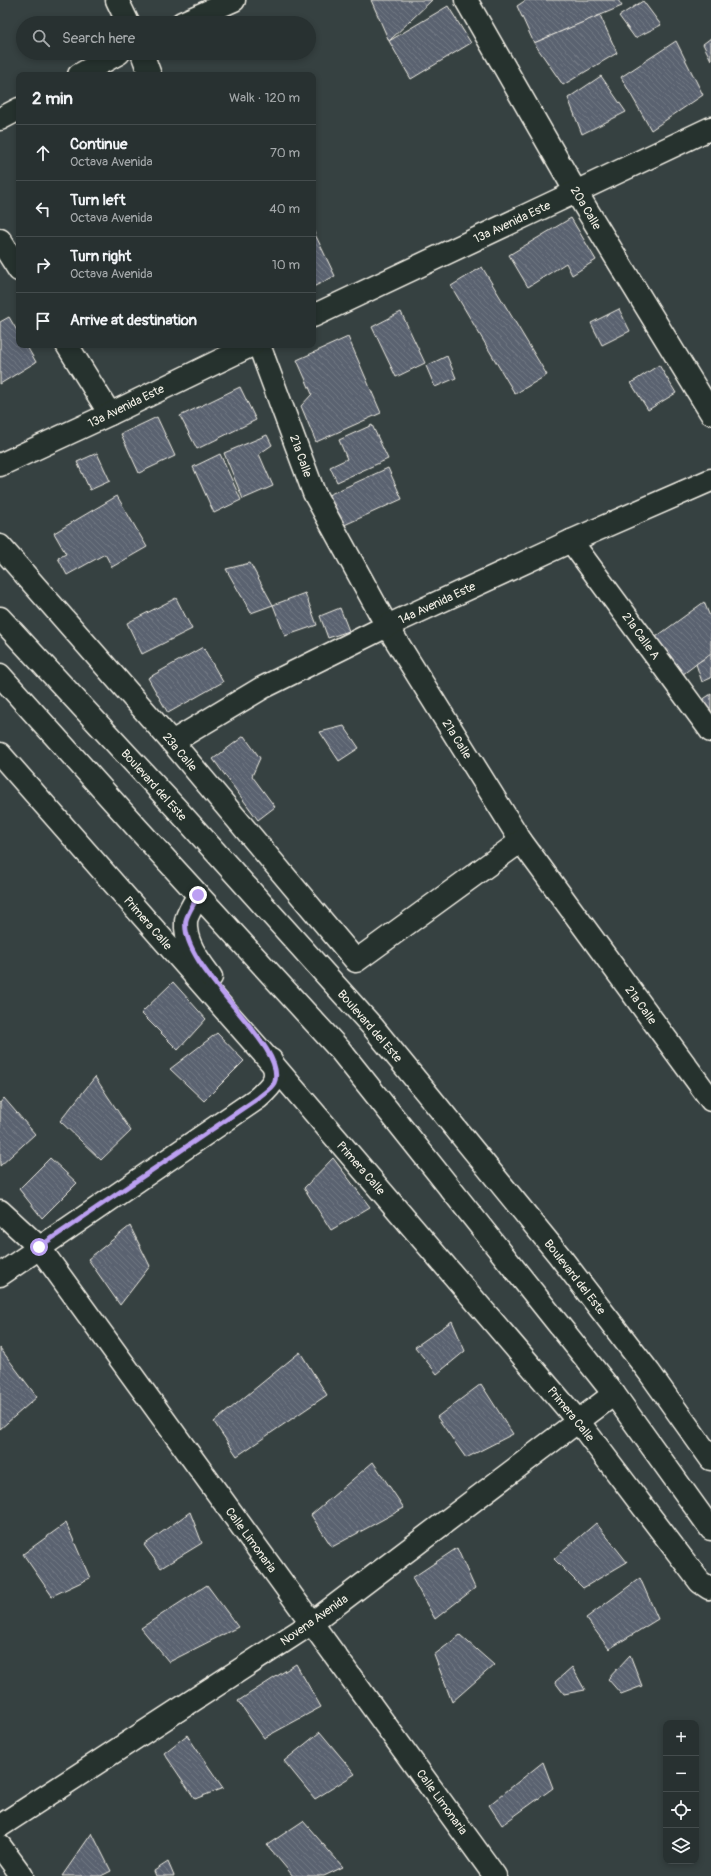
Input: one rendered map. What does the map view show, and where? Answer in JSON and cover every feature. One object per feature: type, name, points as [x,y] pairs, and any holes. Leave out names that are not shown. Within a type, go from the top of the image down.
[{"type":"street","points":[[117,0],[125,16]]},
{"type":"street","points":[[198,16],[234,0]]},
{"type":"street","name":"20a Calle","points":[[466,0],[576,192],[711,413]]},
{"type":"street","points":[[84,72],[106,60]]},
{"type":"street","points":[[145,60],[149,72]]},
{"type":"street","points":[[0,119],[16,111]]},
{"type":"street","name":"13a Avenida Este","points":[[316,315],[711,128]]},
{"type":"street","points":[[0,240],[16,265]]},
{"type":"street","points":[[68,348],[110,414]]},
{"type":"street","name":"13a Avenida Este","points":[[0,465],[110,414],[246,348]]},
{"type":"street","name":"21a Calle","points":[[260,348],[314,493],[386,626],[521,841],[711,1100]]},
{"type":"street","name":"14a Avenida Este","points":[[172,742],[262,688],[386,626],[571,541],[711,480]]},
{"type":"street","name":"21a Calle A","points":[[571,541],[711,731]]},
{"type":"street","name":"23a Calle","points":[[0,546],[172,742],[356,961],[521,841]]},
{"type":"street","name":"Boulevard del Este","points":[[0,618],[175,808],[372,1026],[558,1254],[649,1372],[711,1459]]},
{"type":"street","points":[[0,675],[340,1050],[614,1394],[711,1529]]},
{"type":"street","name":"Primera Calle","points":[[0,754],[276,1068],[578,1421],[700,1582],[709,1588],[711,1587]]},
{"type":"street","points":[[0,1275],[258,1098],[274,1084],[276,1068],[260,1041],[197,958],[188,938],[186,920],[198,895]]},
{"type":"street","name":"Calle Limonaria","points":[[0,1211],[39,1247],[495,1876]]},
{"type":"street","name":"Novena Avenida","points":[[0,1826],[312,1623],[614,1394]]},
{"type":"street","points":[[0,1846],[22,1876]]},
{"type":"building","points":[[371,0],[432,0],[389,41]]},
{"type":"building","points":[[526,0],[618,0],[622,6],[534,43],[517,6]]},
{"type":"building","points":[[643,1],[661,25],[635,38],[619,16]]},
{"type":"building","points":[[448,6],[471,43],[411,79],[389,41]]},
{"type":"building","points":[[600,15],[617,53],[563,85],[534,43]]},
{"type":"building","points":[[711,38],[711,60],[703,44]]},
{"type":"building","points":[[676,41],[703,95],[651,130],[621,77]]},
{"type":"building","points":[[601,76],[626,112],[582,134],[568,98]]},
{"type":"building","points":[[571,218],[596,260],[572,275],[566,263],[528,287],[509,255]]},
{"type":"building","points":[[316,236],[335,276],[316,286]]},
{"type":"building","points":[[482,267],[547,375],[515,394],[451,286]]},
{"type":"building","points":[[619,309],[630,331],[602,345],[591,323]]},
{"type":"building","points":[[401,312],[425,363],[396,377],[372,327]]},
{"type":"building","points":[[9,317],[16,329],[16,348],[28,348],[36,362],[0,384],[0,322]]},
{"type":"building","points":[[348,337],[381,413],[316,442],[301,406],[312,394],[297,360]]},
{"type":"building","points":[[447,356],[456,378],[435,387],[426,366]]},
{"type":"building","points":[[659,365],[676,393],[648,410],[631,383]]},
{"type":"building","points":[[240,387],[256,420],[197,449],[180,416]]},
{"type":"building","points":[[157,417],[175,456],[139,473],[121,434]]},
{"type":"building","points":[[372,425],[388,459],[337,482],[330,467],[347,459],[339,440]]},
{"type":"building","points":[[267,435],[272,445],[259,454],[273,486],[243,499],[224,453]]},
{"type":"building","points":[[97,453],[110,481],[90,490],[77,462]]},
{"type":"building","points":[[220,454],[241,500],[214,513],[193,467]]},
{"type":"building","points":[[388,468],[402,499],[340,527],[326,496]]},
{"type":"building","points":[[117,496],[147,547],[112,567],[105,554],[67,575],[58,558],[66,554],[54,533]]},
{"type":"building","points":[[250,563],[273,605],[251,613],[226,569]]},
{"type":"building","points":[[305,593],[317,625],[285,636],[273,605]]},
{"type":"building","points":[[176,598],[192,629],[142,654],[127,623]]},
{"type":"building","points":[[704,602],[711,619],[711,653],[678,678],[649,642]]},
{"type":"building","points":[[340,608],[349,631],[328,638],[320,616]]},
{"type":"building","points":[[203,647],[223,682],[168,713],[148,678]]},
{"type":"building","points":[[711,654],[711,678],[702,682],[696,664]]},
{"type":"building","points":[[711,694],[711,724],[696,704]]},
{"type":"building","points":[[344,726],[359,748],[339,761],[320,732]]},
{"type":"building","points":[[244,736],[260,758],[252,776],[275,807],[258,820],[213,759]]},
{"type":"building","points":[[173,982],[206,1019],[178,1050],[141,1013]]},
{"type":"building","points":[[217,1033],[244,1061],[204,1101],[170,1069]]},
{"type":"building","points":[[95,1077],[131,1131],[101,1160],[60,1121]]},
{"type":"building","points":[[4,1098],[35,1134],[0,1166],[0,1103]]},
{"type":"building","points":[[50,1158],[77,1183],[42,1218],[19,1189]]},
{"type":"building","points":[[333,1158],[370,1207],[331,1230],[304,1188]]},
{"type":"building","points":[[130,1226],[150,1266],[120,1305],[88,1259]]},
{"type":"building","points":[[452,1321],[465,1351],[437,1374],[415,1347]]},
{"type":"building","points":[[0,1348],[37,1397],[0,1429]]},
{"type":"building","points":[[300,1352],[327,1395],[237,1456],[214,1422]]},
{"type":"building","points":[[481,1384],[513,1434],[466,1458],[437,1417]]},
{"type":"building","points":[[373,1462],[404,1508],[332,1547],[311,1515]]},
{"type":"building","points":[[190,1512],[202,1543],[161,1568],[144,1545]]},
{"type":"building","points":[[66,1523],[90,1578],[52,1596],[23,1554]]},
{"type":"building","points":[[596,1523],[627,1562],[583,1588],[554,1559]]},
{"type":"building","points":[[457,1548],[475,1588],[435,1619],[412,1578]]},
{"type":"building","points":[[640,1578],[658,1619],[609,1649],[586,1618]]},
{"type":"building","points":[[207,1585],[238,1627],[169,1662],[141,1628]]},
{"type":"building","points":[[460,1635],[494,1665],[452,1702],[434,1655]]},
{"type":"building","points":[[630,1655],[642,1686],[621,1694],[608,1679]]},
{"type":"building","points":[[296,1664],[321,1707],[264,1738],[238,1701]]},
{"type":"building","points":[[572,1667],[585,1690],[564,1694],[555,1682]]},
{"type":"building","points":[[320,1732],[355,1774],[315,1799],[284,1761]]},
{"type":"building","points":[[187,1735],[223,1788],[195,1799],[164,1753]]},
{"type":"building","points":[[543,1762],[553,1788],[502,1825],[489,1805]]},
{"type":"building","points":[[303,1821],[343,1867],[324,1876],[293,1876],[267,1845]]},
{"type":"building","points":[[92,1833],[111,1871],[101,1876],[62,1876]]},
{"type":"building","points":[[168,1862],[174,1876],[156,1876],[154,1871]]},
{"type":"route","points":[[39,1247],[258,1098],[274,1084],[276,1068],[260,1041],[197,958],[188,938],[186,920],[198,895]]}]
